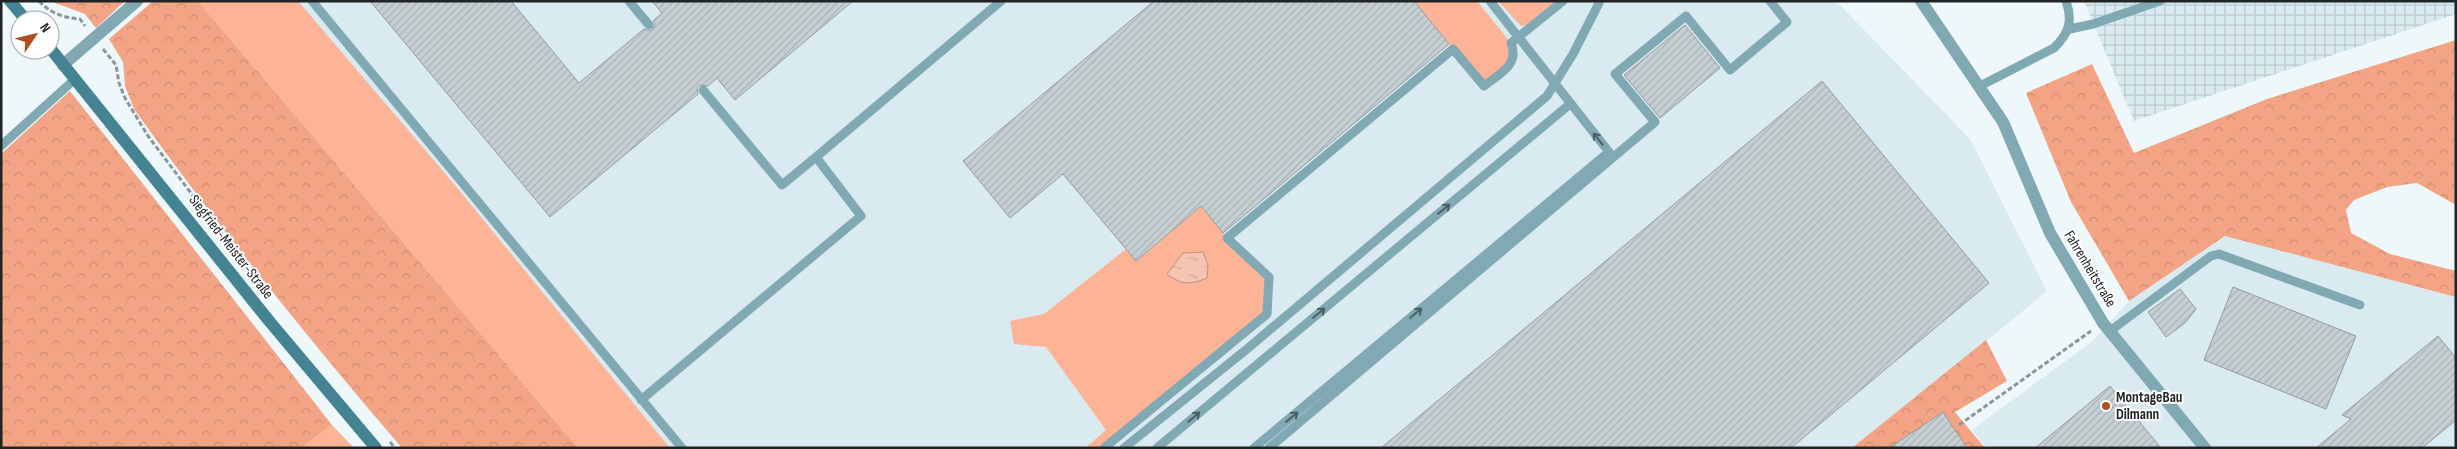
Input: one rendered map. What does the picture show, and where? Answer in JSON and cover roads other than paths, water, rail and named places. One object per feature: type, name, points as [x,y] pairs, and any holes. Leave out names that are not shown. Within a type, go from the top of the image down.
[{"type":"street","points":[[64,64],[137,1]]},
{"type":"street","name":"Fahrenheitstraße","points":[[1921,1],[2003,122],[2050,233],[2107,327],[2205,448]]},
{"type":"street","name":"Siegfried-Meister-Straße","points":[[60,59],[270,322],[376,448]]},
{"type":"lane","points":[[312,1],[682,448]]},
{"type":"lane","points":[[629,1],[649,25]]},
{"type":"lane","points":[[703,90],[782,185],[1001,1]]},
{"type":"lane","points":[[1254,448],[1609,152],[1490,1]]},
{"type":"lane","points":[[1104,448],[1267,314],[1269,276],[1227,238],[1453,49],[1484,86],[1510,66],[1514,52],[1511,43],[1563,1]]},
{"type":"lane","points":[[1124,448],[1247,349],[1546,96],[1572,54],[1600,1]]},
{"type":"lane","points":[[1269,448],[1655,122],[1615,74],[1686,16],[1730,70],[1787,22],[1770,1]]},
{"type":"lane","points":[[2066,1],[2070,14],[2070,29]]},
{"type":"lane","points":[[1980,86],[2054,48],[2070,29],[2093,24],[2160,1]]},
{"type":"lane","points":[[1,146],[75,80]]},
{"type":"lane","points":[[1157,448],[1570,104]]},
{"type":"lane","points":[[641,400],[861,216],[816,158]]},
{"type":"lane","points":[[2107,327],[2211,256],[2219,254],[2360,305]]},
{"type":"water","points":[[1203,252],[1208,265],[1207,278],[1186,283],[1167,274],[1183,253]]},
{"type":"place","name":"MontageBau Dilmann","points":[[2106,406]]}]
